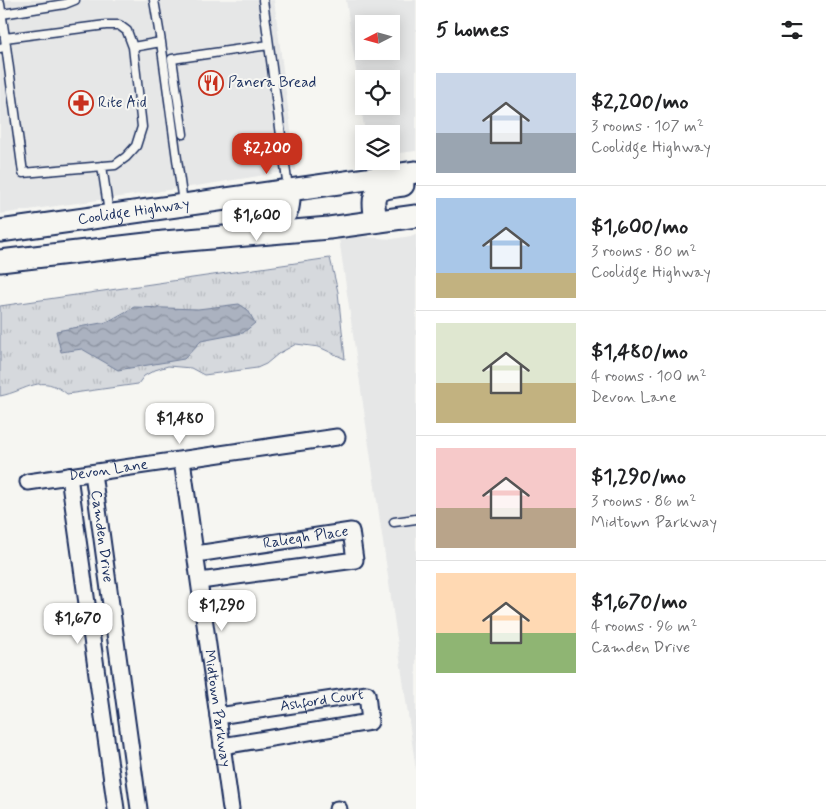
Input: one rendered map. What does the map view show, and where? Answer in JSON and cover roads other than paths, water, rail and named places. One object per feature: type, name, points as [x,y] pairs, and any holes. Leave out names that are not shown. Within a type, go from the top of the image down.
[{"type":"main road","name":"Coolidge Highway","points":[[0,231],[416,172]]},
{"type":"main road","points":[[376,222],[373,207],[375,196],[380,189],[416,183]]},
{"type":"main road","points":[[164,242],[180,233],[277,221],[283,218],[288,210],[289,190]]},
{"type":"main road","points":[[0,261],[164,242],[329,228],[416,216]]},
{"type":"street","name":"Devon Lane","points":[[28,482],[337,438]]},
{"type":"street","name":"Midtown Parkway","points":[[182,460],[231,809]]},
{"type":"street","name":"Camden Drive","points":[[93,473],[139,809]]},
{"type":"street","name":"Camden Drive","points":[[69,476],[116,809]]},
{"type":"street","name":"Raliegh Place","points":[[196,554],[351,531],[355,560],[200,582]]},
{"type":"street","points":[[100,692],[122,688]]},
{"type":"street","name":"Ashford Court","points":[[218,716],[367,694],[370,722],[222,746]]},
{"type":"lane","points":[[2,14],[65,4],[75,0]]},
{"type":"lane","points":[[154,0],[183,205]]},
{"type":"lane","points":[[263,0],[289,190]]},
{"type":"lane","points":[[0,4],[5,38],[3,47],[23,173],[114,165],[126,157],[136,146],[142,127],[132,47],[127,31],[119,26],[106,25],[5,38]]},
{"type":"lane","points":[[132,47],[161,42]]},
{"type":"lane","points":[[183,134],[172,59],[269,45]]},
{"type":"lane","points":[[102,166],[109,215]]},
{"type":"lane","points":[[394,522],[416,519]]},
{"type":"water","points":[[239,304],[248,310],[255,323],[243,333],[201,341],[184,359],[118,370],[82,349],[61,352],[56,331],[107,322],[134,307],[198,309]]},
{"type":"place","name":"Panera Bread","points":[[211,83]]},
{"type":"place","name":"Rite Aid","points":[[81,103]]}]
